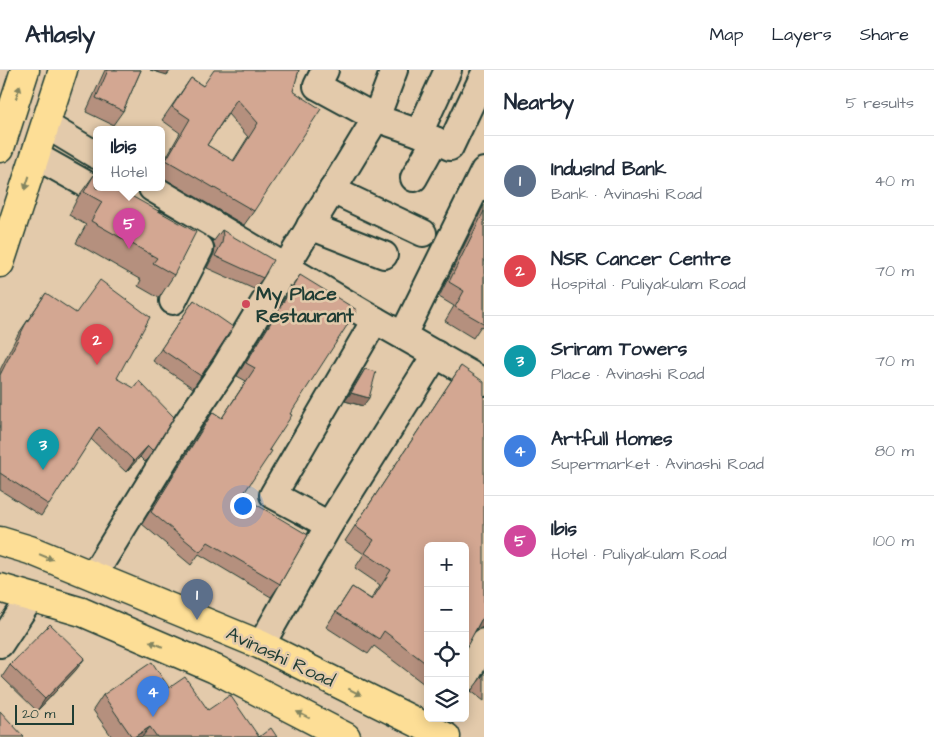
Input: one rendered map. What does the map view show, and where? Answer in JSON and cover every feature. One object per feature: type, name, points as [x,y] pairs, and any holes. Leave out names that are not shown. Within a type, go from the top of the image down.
[{"type":"main road","points":[[0,148],[25,70]]},
{"type":"main road","points":[[0,263],[63,70]]},
{"type":"main road","name":"Avinashi Road","points":[[0,541],[30,550],[261,645],[443,729]]},
{"type":"main road","points":[[0,588],[82,612],[216,669],[346,737]]},
{"type":"street","points":[[325,70],[317,86],[376,118],[427,136],[450,147],[484,75]]},
{"type":"street","points":[[93,576],[185,426],[225,367],[376,118],[394,70]]},
{"type":"street","points":[[425,172],[427,136],[448,70]]},
{"type":"street","points":[[46,124],[93,153]]},
{"type":"street","points":[[36,156],[93,188]]},
{"type":"street","points":[[403,335],[484,171]]},
{"type":"street","points":[[332,190],[423,233]]},
{"type":"street","points":[[98,191],[200,248],[172,302]]},
{"type":"street","points":[[157,191],[484,382]]},
{"type":"street","points":[[310,226],[384,255]]},
{"type":"street","points":[[329,525],[273,495],[375,320]]},
{"type":"street","points":[[261,645],[329,525],[436,354]]},
{"type":"street","points":[[0,644],[32,597]]},
{"type":"street","points":[[466,677],[484,642]]},
{"type":"building","points":[[108,70],[141,70],[123,111],[96,98]]},
{"type":"building","points":[[214,70],[299,70],[293,91],[321,109],[254,211],[166,160],[190,119],[172,107],[191,78],[203,86]],"holes":[[[237,99],[258,123],[234,161],[207,145]]]},
{"type":"building","points":[[93,177],[93,191],[122,191],[196,232],[174,275],[153,263],[157,258],[91,221],[102,202],[84,192]]},
{"type":"building","points":[[484,211],[483,323],[455,307],[464,291],[449,282]]},
{"type":"building","points":[[222,230],[273,260],[263,278],[215,256],[222,243]]},
{"type":"building","points":[[300,275],[357,310],[290,414],[292,415],[269,450],[272,451],[242,496],[308,535],[280,584],[208,542],[200,552],[151,512],[213,412],[222,418],[255,368],[246,363]]},
{"type":"building","points":[[100,280],[150,317],[117,378],[134,388],[139,381],[174,417],[153,451],[148,446],[134,461],[99,427],[49,505],[0,473],[0,375],[25,325],[46,293],[76,313]]},
{"type":"building","points":[[194,300],[233,327],[201,376],[161,349]]},
{"type":"building","points":[[461,366],[484,382],[484,617],[469,642],[469,542],[424,542],[424,662],[384,631],[379,639],[336,612],[352,587],[372,600],[391,570],[365,553],[374,540],[355,526]]},
{"type":"building","points":[[365,369],[376,372],[369,398],[351,393]]},
{"type":"building","points":[[50,624],[85,658],[45,699],[10,665]]},
{"type":"building","points":[[152,662],[169,688],[185,677],[208,710],[230,695],[259,737],[157,737],[150,727],[132,737],[103,695]]},
{"type":"building","points":[[0,711],[24,737],[0,737]]},
{"type":"building","points":[[271,728],[277,737],[259,737]]},
{"type":"place","name":"Ibis","points":[[129,249]]},
{"type":"place","name":"My Place Restaurant","points":[[246,304]]},
{"type":"place","name":"NSR Cancer Centre","points":[[97,365]]},
{"type":"place","name":"Sriram Towers","points":[[43,470]]},
{"type":"place","name":"IndusInd Bank","points":[[197,620]]},
{"type":"place","name":"Artfull Homes","points":[[153,717]]}]
